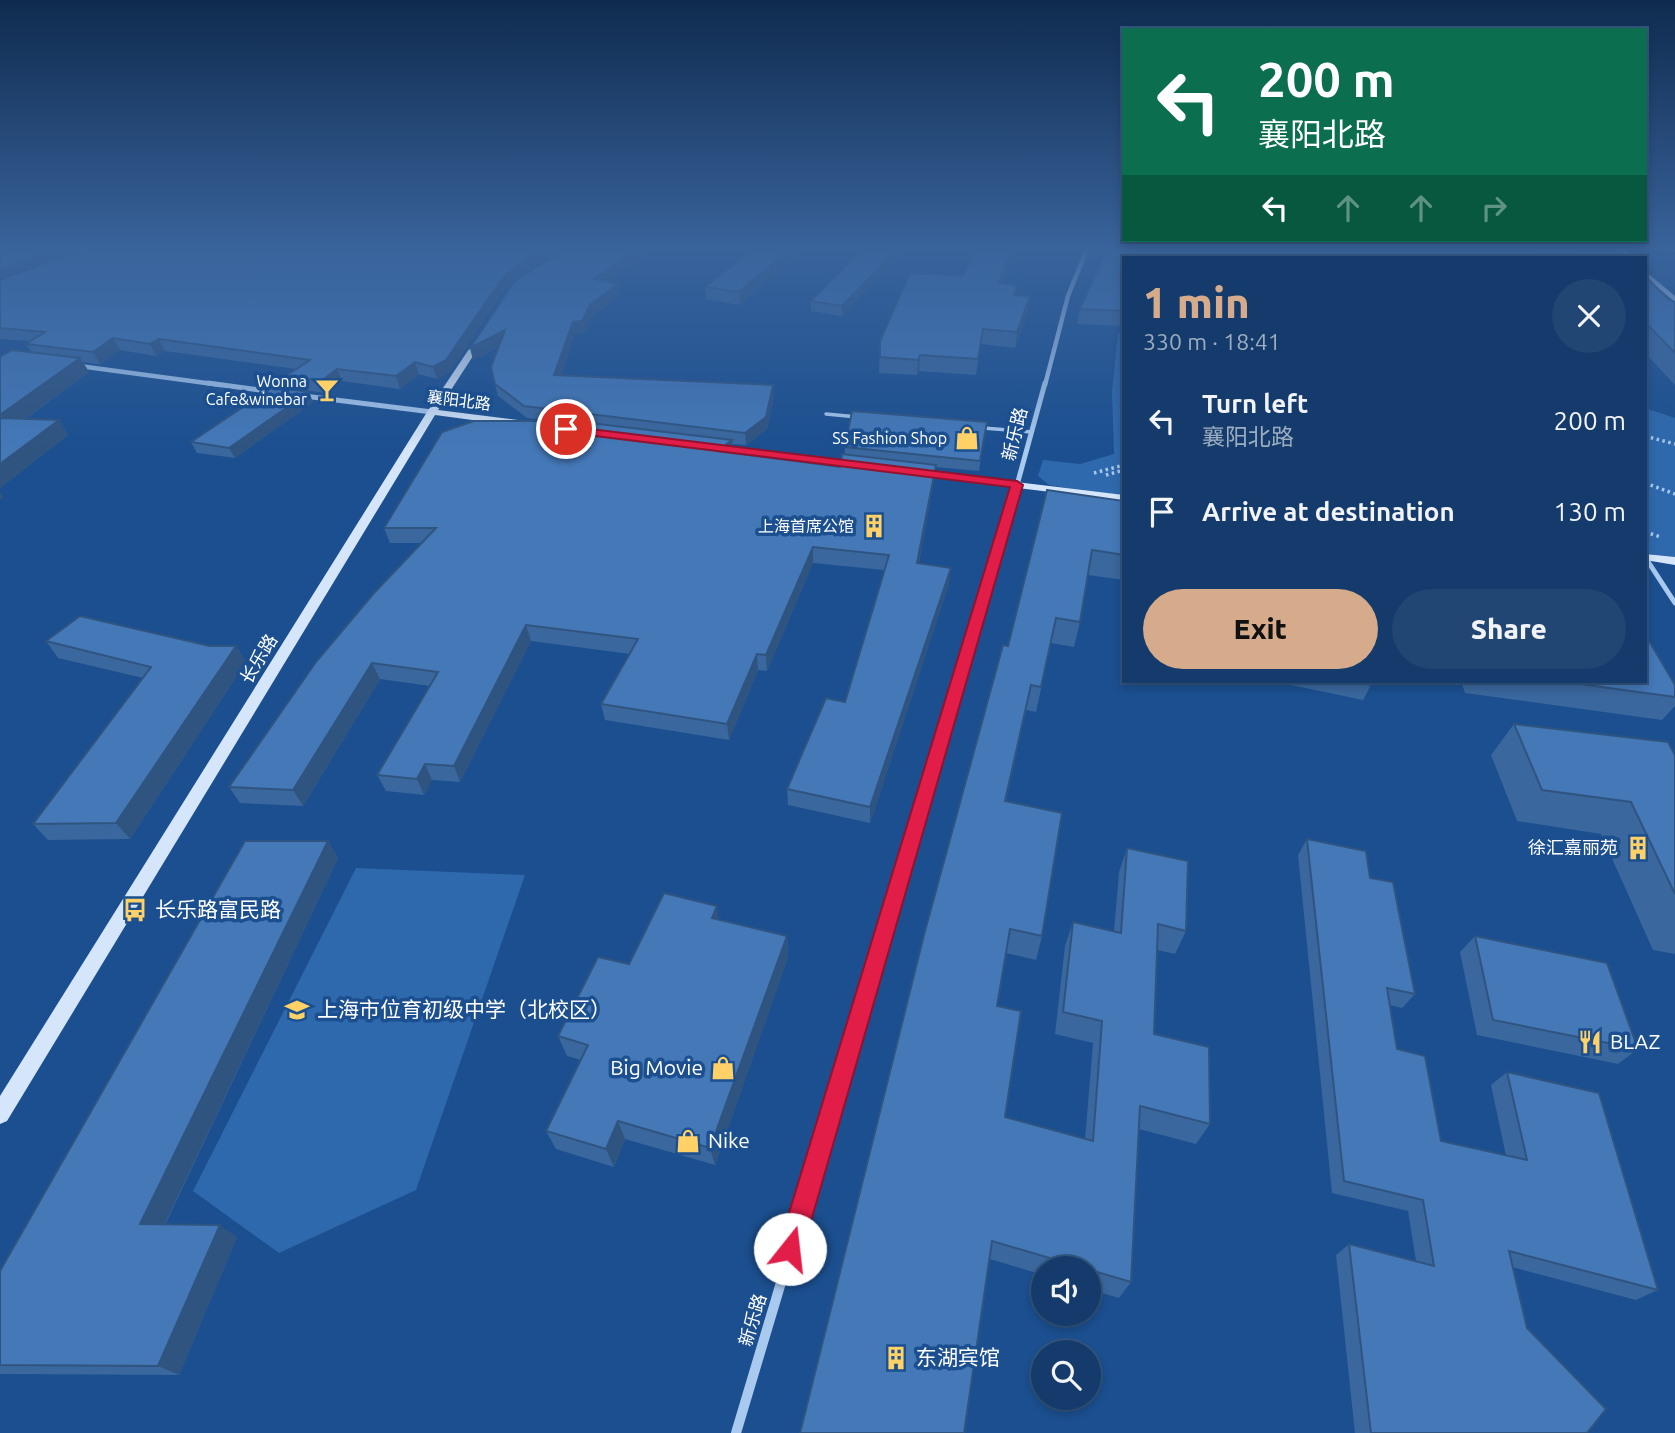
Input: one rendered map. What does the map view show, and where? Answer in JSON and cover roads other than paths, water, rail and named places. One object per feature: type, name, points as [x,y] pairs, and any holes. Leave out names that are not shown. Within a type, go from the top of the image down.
[{"type":"street","name":"新乐路","points":[[736,1433],[1017,485],[1063,316]]},
{"type":"street","name":"长乐路","points":[[0,1114],[432,412],[483,334]]},
{"type":"street","points":[[70,365],[285,393]]},
{"type":"street","name":"襄阳北路","points":[[298,395],[526,424]]},
{"type":"street","points":[[701,446],[864,466]]},
{"type":"street","points":[[906,471],[1122,498]]},
{"type":"street","points":[[1647,557],[1675,561]]},
{"type":"lane","points":[[826,414],[867,418]]},
{"type":"lane","points":[[977,428],[1032,432]]},
{"type":"lane","points":[[1647,560],[1675,603]]},
{"type":"place","name":"Wonna Cafe&winebar","points":[[327,390]]},
{"type":"place","name":"SS Fashion Shop","points":[[967,438]]},
{"type":"place","name":"上海首席公馆","points":[[874,526]]},
{"type":"place","name":"徐汇嘉丽苑","points":[[1638,848]]},
{"type":"place","name":"长乐路富民路","points":[[135,910]]},
{"type":"place","name":"上海市位育初级中学（北校区）","points":[[297,1010]]},
{"type":"place","name":"BLAZ","points":[[1590,1042]]},
{"type":"place","name":"Big Movie","points":[[723,1068]]},
{"type":"place","name":"Nike","points":[[688,1141]]},
{"type":"place","name":"东湖宾馆","points":[[896,1358]]}]
